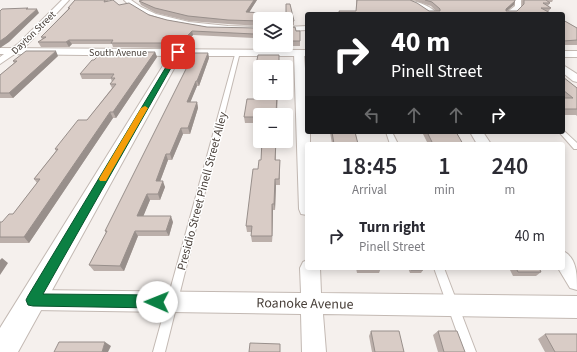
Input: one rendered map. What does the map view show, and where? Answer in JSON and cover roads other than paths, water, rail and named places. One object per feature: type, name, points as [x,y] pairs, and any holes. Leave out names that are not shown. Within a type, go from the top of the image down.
[{"type":"street","name":"Dayton Street","points":[[0,62],[14,51],[66,0]]},
{"type":"street","points":[[127,0],[132,5],[144,12],[174,21],[220,28],[253,29]]},
{"type":"street","points":[[404,0],[419,5],[431,12]]},
{"type":"street","points":[[512,12],[518,7],[518,0]]},
{"type":"street","points":[[293,29],[305,28]]},
{"type":"street","name":"South Avenue","points":[[0,51],[238,52],[253,50]]},
{"type":"street","points":[[4,343],[33,300],[178,52]]},
{"type":"street","name":"South Avenue","points":[[292,52],[303,53]]},
{"type":"street","points":[[303,53],[305,130]]},
{"type":"street","points":[[565,54],[577,54]]},
{"type":"street","points":[[565,70],[577,79]]},
{"type":"street","points":[[565,263],[577,281]]},
{"type":"street","points":[[310,270],[314,352]]},
{"type":"street","name":"Roanoke Avenue","points":[[33,300],[577,307]]},
{"type":"lane","name":"Presidio Street Pinell Street Alley","points":[[159,352],[238,52]]},
{"type":"lane","points":[[564,134],[577,147]]},
{"type":"lane","points":[[440,270],[470,352]]}]
